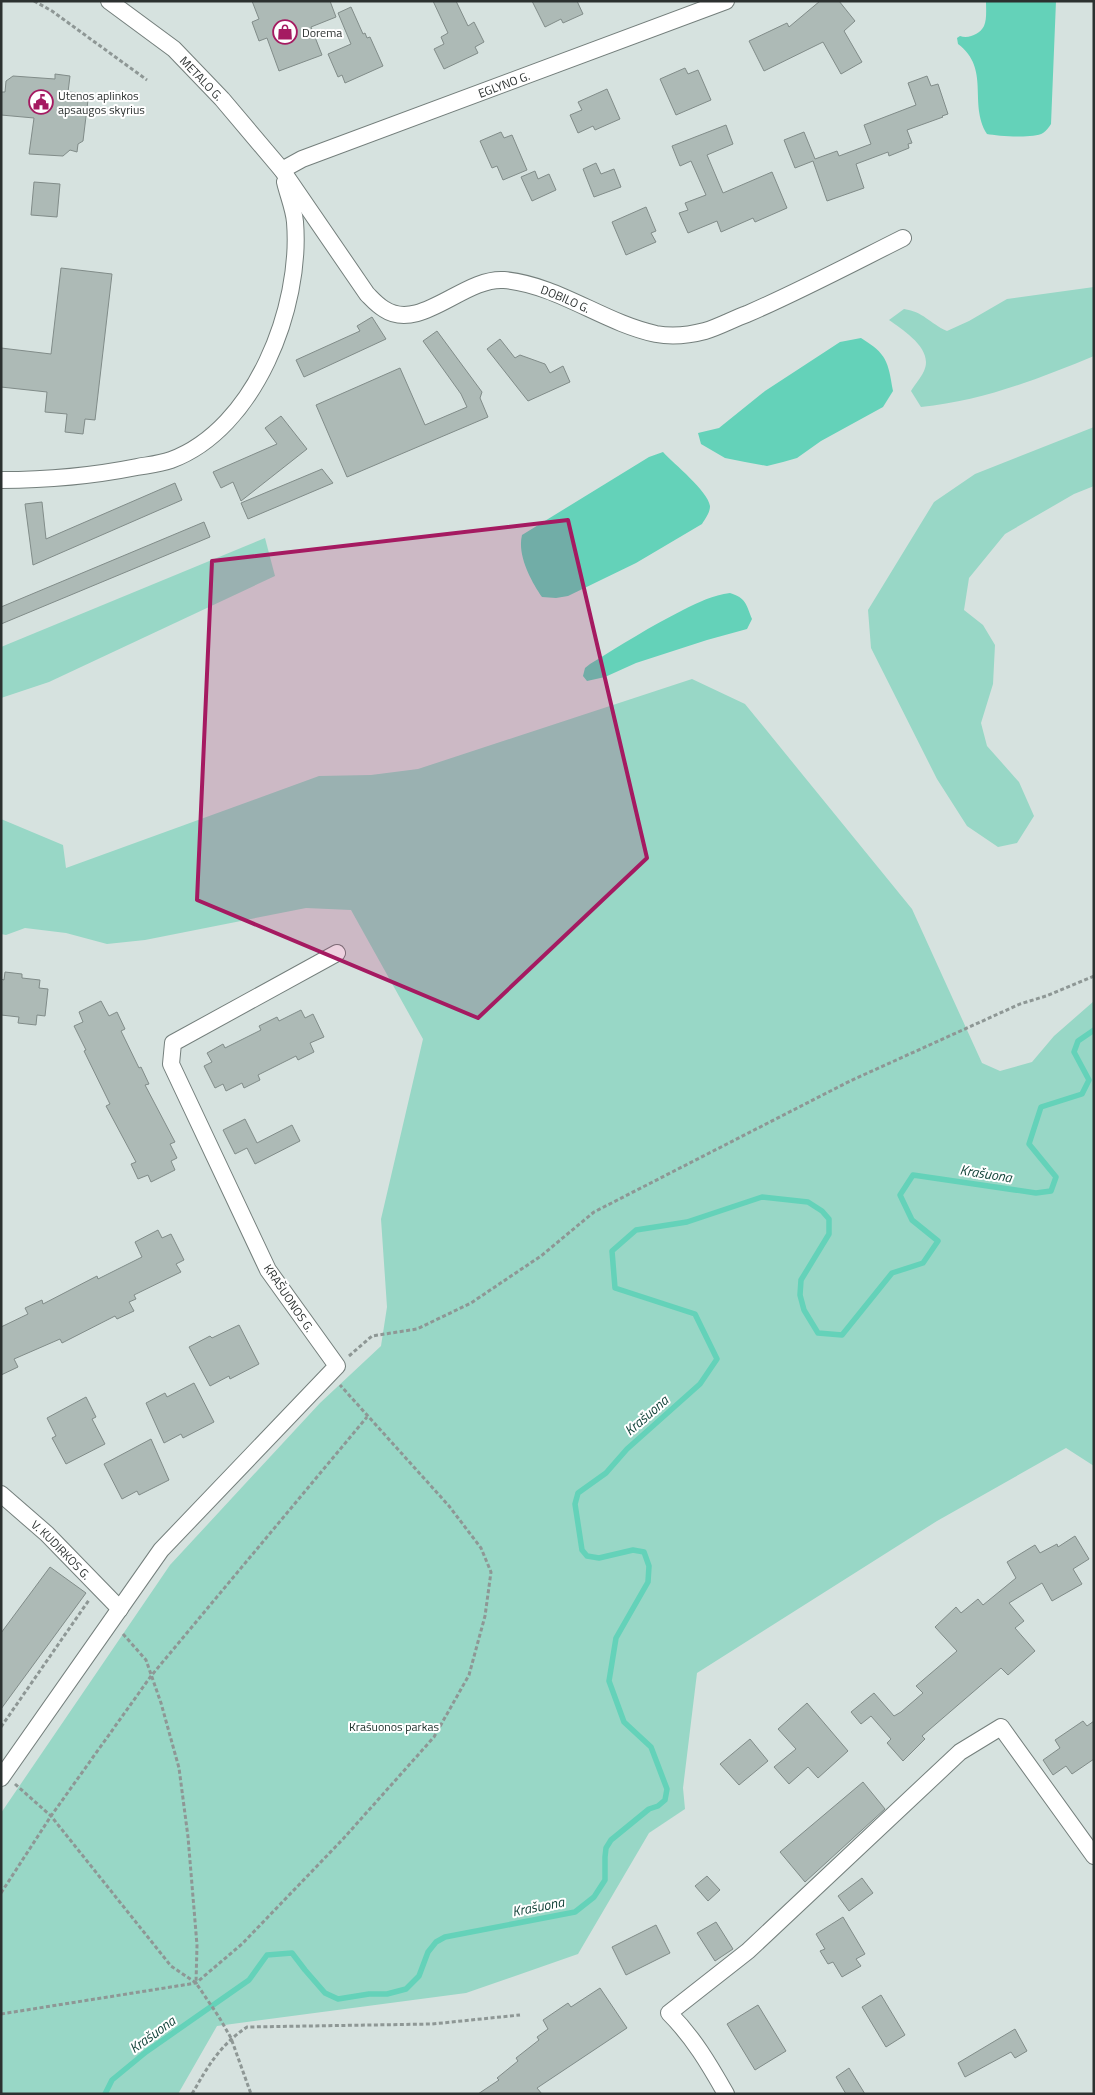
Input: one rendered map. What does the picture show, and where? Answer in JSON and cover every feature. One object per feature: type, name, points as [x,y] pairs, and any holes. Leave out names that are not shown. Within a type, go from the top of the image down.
[{"type":"street","name":"METALO G.","points":[[109,1],[174,49],[198,72],[282,170]]},
{"type":"street","name":"EGLYNO G.","points":[[282,170],[302,159],[726,1]]},
{"type":"street","name":"DOBILO G.","points":[[282,170],[367,294],[384,309],[401,315],[414,314],[485,282],[502,280],[534,286],[650,332],[683,335],[706,331],[772,303],[903,238]]},
{"type":"street","points":[[1,480],[97,475],[170,461],[191,450],[223,427],[260,376],[281,329],[294,271],[295,221],[282,170]]},
{"type":"street","name":"KRAŠUONOS G.","points":[[333,1370],[268,1270],[172,1064],[173,1043],[337,953]]},
{"type":"street","points":[[2,1776],[161,1550],[333,1370]]},
{"type":"street","name":"V. KUDIRKOS G.","points":[[1,1494],[47,1534],[120,1609]]},
{"type":"street","points":[[726,2094],[710,2064],[686,2030],[669,2013],[748,1951],[960,1752],[1001,1727],[1094,1856]]},
{"type":"path","points":[[34,1],[52,11],[147,80]]},
{"type":"path","points":[[1,2014],[196,1983],[249,1937],[343,1839],[434,1736],[469,1675],[485,1616],[491,1572],[481,1548],[449,1506],[367,1417],[333,1370],[372,1336],[417,1329],[471,1303],[541,1256],[594,1212],[850,1081],[1020,1004],[1046,996],[1094,976]]},
{"type":"path","points":[[1,1893],[51,1816],[151,1676],[367,1417]]},
{"type":"path","points":[[1,1727],[98,1587]]},
{"type":"path","points":[[110,1623],[128,1638],[146,1660],[162,1703],[180,1768],[197,1945],[196,1983]]},
{"type":"path","points":[[2,1776],[51,1816],[171,1966],[196,1983],[231,2038],[251,2094]]},
{"type":"path","points":[[192,2094],[209,2064],[231,2038],[247,2027],[432,2024],[520,2015]]},
{"type":"highlighted area","points":[[568,520],[647,858],[478,1018],[197,900],[212,561]]},
{"type":"green space","points":[[1094,287],[1094,356],[1009,388],[966,400],[921,407],[911,391],[924,371],[925,355],[916,341],[889,320],[904,309],[922,315],[947,331],[969,321],[1007,299]]},
{"type":"green space","points":[[1094,427],[1094,486],[1074,494],[1005,534],[969,578],[964,610],[983,625],[995,645],[993,684],[981,723],[987,746],[1019,782],[1034,816],[1017,843],[998,847],[967,826],[937,779],[871,648],[868,610],[934,502],[975,474]]},
{"type":"green space","points":[[265,538],[275,576],[49,682],[1,698],[1,647]]},
{"type":"green space","name":"Krašuonos parkas","points":[[692,679],[745,704],[912,909],[982,1063],[1000,1071],[1032,1062],[1054,1036],[1094,1001],[1094,1466],[1066,1448],[937,1521],[697,1673],[683,1788],[685,1809],[649,1833],[578,1954],[466,1993],[217,2026],[178,2094],[1,2094],[1,1813],[170,1565],[320,1403],[381,1346],[387,1307],[381,1219],[423,1039],[351,910],[306,908],[145,940],[107,944],[66,933],[25,928],[6,935],[1,934],[1,819],[63,845],[66,868],[319,776],[371,775],[418,769]]},
{"type":"shaded area","points":[[986,1],[1056,1],[1051,124],[1043,133],[1024,136],[987,134],[979,110],[977,75],[974,64],[968,54],[958,44],[957,38],[974,35],[982,29],[986,21]]},
{"type":"shaded area","points":[[861,338],[881,354],[888,365],[893,391],[883,407],[821,441],[797,458],[767,466],[725,458],[701,444],[698,433],[719,428],[765,391],[840,342]]},
{"type":"shaded area","points":[[663,452],[697,485],[708,500],[710,509],[702,524],[636,563],[568,596],[556,598],[542,597],[523,559],[521,551],[522,535],[649,457]]},
{"type":"shaded area","points":[[730,593],[742,599],[747,606],[752,619],[747,629],[636,663],[605,677],[587,681],[583,676],[585,668],[590,664],[659,623],[706,599]]},
{"type":"building","name":"Dorema","points":[[252,1],[330,1],[336,17],[311,27],[322,55],[279,71],[267,38],[259,41],[252,22],[259,19]]},
{"type":"building","points":[[433,1],[456,1],[468,26],[474,22],[484,42],[475,47],[478,53],[444,69],[434,49],[444,44],[441,37],[448,33]]},
{"type":"building","points":[[532,1],[577,1],[583,14],[563,23],[561,19],[545,27]]},
{"type":"building","points":[[820,1],[839,1],[855,21],[844,31],[862,62],[841,74],[823,42],[764,71],[749,41],[787,23],[789,27]]},
{"type":"building","points":[[351,7],[363,34],[365,33],[367,38],[370,37],[383,66],[345,83],[342,75],[338,77],[328,54],[351,44],[338,13]]},
{"type":"building","points":[[685,68],[688,74],[698,70],[711,100],[676,115],[660,79]]},
{"type":"building","points":[[55,74],[70,76],[68,92],[80,93],[88,100],[83,141],[78,144],[77,152],[70,150],[63,156],[29,154],[34,118],[1,115],[1,92],[5,92],[6,81],[13,76],[55,79]]},
{"type":"building","points":[[927,76],[931,86],[938,84],[948,114],[907,130],[912,143],[908,144],[909,148],[889,156],[888,152],[856,164],[864,188],[827,201],[813,161],[795,168],[784,140],[804,132],[815,159],[837,151],[839,156],[871,144],[864,125],[916,105],[908,83]]},
{"type":"building","points":[[607,89],[620,119],[595,130],[593,126],[578,133],[570,115],[582,110],[578,102]]},
{"type":"building","points":[[726,125],[733,144],[707,155],[723,193],[772,172],[787,208],[755,222],[753,218],[721,232],[717,221],[688,233],[679,213],[688,210],[685,203],[706,195],[691,161],[680,166],[672,146]]},
{"type":"building","points":[[501,132],[504,138],[512,135],[527,170],[503,180],[497,166],[492,168],[480,141]]},
{"type":"building","points":[[596,163],[601,174],[614,169],[621,187],[594,197],[583,169]]},
{"type":"building","points":[[535,171],[538,179],[549,174],[556,190],[532,201],[521,177]]},
{"type":"building","points":[[34,182],[60,184],[57,217],[31,215]]},
{"type":"building","points":[[646,207],[656,231],[651,233],[656,242],[626,255],[612,222]]},
{"type":"building","points":[[61,268],[112,274],[95,420],[85,419],[83,434],[65,432],[67,414],[45,412],[47,392],[1,387],[1,348],[51,354]]},
{"type":"building","points":[[372,317],[386,339],[304,377],[296,360],[360,331],[357,326]]},
{"type":"building","points":[[437,331],[482,392],[480,398],[488,417],[347,477],[316,405],[400,368],[425,425],[467,407],[461,394],[423,341]]},
{"type":"building","points":[[500,339],[515,358],[520,355],[545,364],[550,373],[563,366],[570,382],[528,401],[487,349]]},
{"type":"building","points":[[281,416],[307,449],[241,501],[233,482],[221,488],[213,472],[277,444],[265,428]]},
{"type":"building","points":[[322,469],[333,483],[248,519],[241,503]]},
{"type":"building","points":[[175,483],[182,500],[33,565],[25,504],[42,502],[46,539]]},
{"type":"building","points":[[204,522],[210,537],[1,624],[1,607]]},
{"type":"building","points":[[5,972],[22,974],[22,978],[40,980],[39,988],[48,989],[45,1016],[37,1015],[36,1025],[18,1023],[19,1017],[1,1015],[1,979],[4,980]]},
{"type":"building","points":[[101,1001],[109,1016],[117,1012],[125,1029],[121,1031],[149,1084],[145,1085],[175,1142],[170,1144],[177,1158],[171,1161],[175,1170],[151,1182],[148,1175],[138,1179],[131,1164],[136,1162],[106,1106],[110,1104],[74,1026],[83,1022],[79,1012]]},
{"type":"building","points":[[301,1010],[305,1018],[313,1014],[324,1037],[310,1043],[314,1052],[298,1060],[296,1056],[258,1075],[260,1080],[244,1088],[242,1083],[226,1091],[223,1084],[215,1088],[204,1066],[212,1062],[207,1053],[223,1044],[225,1048],[261,1030],[259,1026],[277,1017],[279,1021]]},
{"type":"building","points":[[245,1119],[257,1143],[292,1125],[300,1141],[255,1164],[247,1148],[235,1154],[223,1130]]},
{"type":"building","points":[[158,1230],[162,1238],[171,1234],[184,1260],[176,1264],[181,1272],[134,1295],[136,1299],[129,1302],[134,1311],[117,1319],[115,1316],[62,1343],[60,1339],[14,1359],[18,1367],[1,1375],[1,1327],[28,1314],[25,1308],[42,1300],[43,1304],[97,1276],[98,1279],[142,1257],[135,1242]]},
{"type":"building","points":[[239,1325],[259,1364],[230,1379],[229,1376],[210,1386],[189,1347],[210,1336],[212,1338]]},
{"type":"building","points":[[194,1383],[214,1422],[183,1438],[181,1434],[164,1443],[146,1403],[165,1393],[167,1397]]},
{"type":"building","points":[[86,1397],[96,1417],[92,1419],[105,1444],[66,1464],[52,1438],[56,1436],[47,1418]]},
{"type":"building","points":[[151,1439],[169,1480],[139,1495],[137,1491],[122,1499],[104,1464]]},
{"type":"building","points":[[1075,1536],[1089,1559],[1073,1569],[1082,1584],[1052,1601],[1042,1583],[1009,1603],[1024,1621],[1015,1628],[1035,1651],[1008,1675],[1001,1668],[922,1736],[925,1739],[903,1761],[887,1743],[891,1739],[871,1716],[861,1724],[851,1712],[874,1693],[894,1716],[901,1712],[923,1693],[916,1686],[957,1651],[935,1627],[956,1607],[961,1613],[978,1599],[983,1605],[1016,1578],[1007,1562],[1035,1545],[1040,1553],[1057,1544],[1058,1547]]},
{"type":"building","points":[[50,1567],[86,1593],[1,1709],[1,1633]]},
{"type":"building","points":[[807,1703],[848,1751],[818,1778],[808,1767],[789,1784],[774,1767],[796,1749],[778,1729]]},
{"type":"building","points":[[1083,1721],[1087,1726],[1094,1721],[1094,1759],[1072,1774],[1066,1766],[1053,1775],[1043,1760],[1060,1748],[1055,1740]]},
{"type":"building","points":[[750,1739],[768,1761],[739,1785],[720,1764]]},
{"type":"building","points":[[863,1782],[885,1809],[805,1882],[780,1852]]},
{"type":"building","points":[[707,1876],[720,1890],[708,1901],[695,1886]]},
{"type":"building","points":[[862,1878],[873,1893],[849,1911],[838,1896]]},
{"type":"building","points":[[843,1917],[865,1954],[856,1959],[861,1966],[842,1977],[833,1962],[828,1964],[820,1951],[825,1949],[816,1934]]},
{"type":"building","points":[[716,1922],[733,1949],[715,1961],[697,1933]]},
{"type":"building","points":[[656,1925],[670,1953],[626,1975],[612,1947]]},
{"type":"building","points":[[600,1988],[627,2028],[537,2088],[542,2094],[478,2094],[499,2080],[497,2078],[518,2061],[516,2058],[539,2040],[537,2037],[548,2029],[543,2020],[568,2003],[571,2007]]},
{"type":"building","points":[[881,1995],[905,2035],[886,2047],[862,2007]]},
{"type":"building","points":[[758,2005],[786,2051],[755,2070],[727,2024]]},
{"type":"building","points":[[1015,2029],[1027,2051],[1015,2058],[1011,2052],[965,2077],[958,2063]]},
{"type":"building","points":[[849,2068],[865,2094],[846,2094],[836,2077]]},
{"type":"waterway","name":"Krašuona","points":[[105,2094],[112,2080],[146,2052],[249,1980],[267,1955],[292,1953],[325,1993],[338,1999],[369,1994],[387,1994],[406,1989],[419,1976],[428,1952],[436,1942],[445,1937],[575,1912],[594,1897],[605,1880],[606,1848],[611,1840],[649,1809],[658,1806],[665,1800],[667,1789],[651,1747],[624,1722],[609,1681],[616,1638],[648,1582],[649,1566],[644,1552],[633,1550],[599,1558],[587,1556],[582,1550],[575,1504],[578,1493],[606,1473],[627,1449],[700,1384],[717,1359],[695,1314],[615,1288],[612,1251],[636,1230],[687,1222],[762,1197],[808,1202],[822,1211],[829,1219],[829,1234],[801,1280],[800,1295],[804,1310],[818,1333],[842,1335],[892,1273],[923,1263],[938,1241],[912,1220],[900,1195],[913,1175],[1036,1193],[1051,1191],[1056,1177],[1029,1144],[1041,1107],[1082,1094],[1089,1080],[1074,1052],[1078,1041],[1094,1030]]},
{"type":"place","name":"Dorema","points":[[285,32]]},
{"type":"place","name":"Utenos aplinkos apsaugos skyrius","points":[[41,102]]}]
